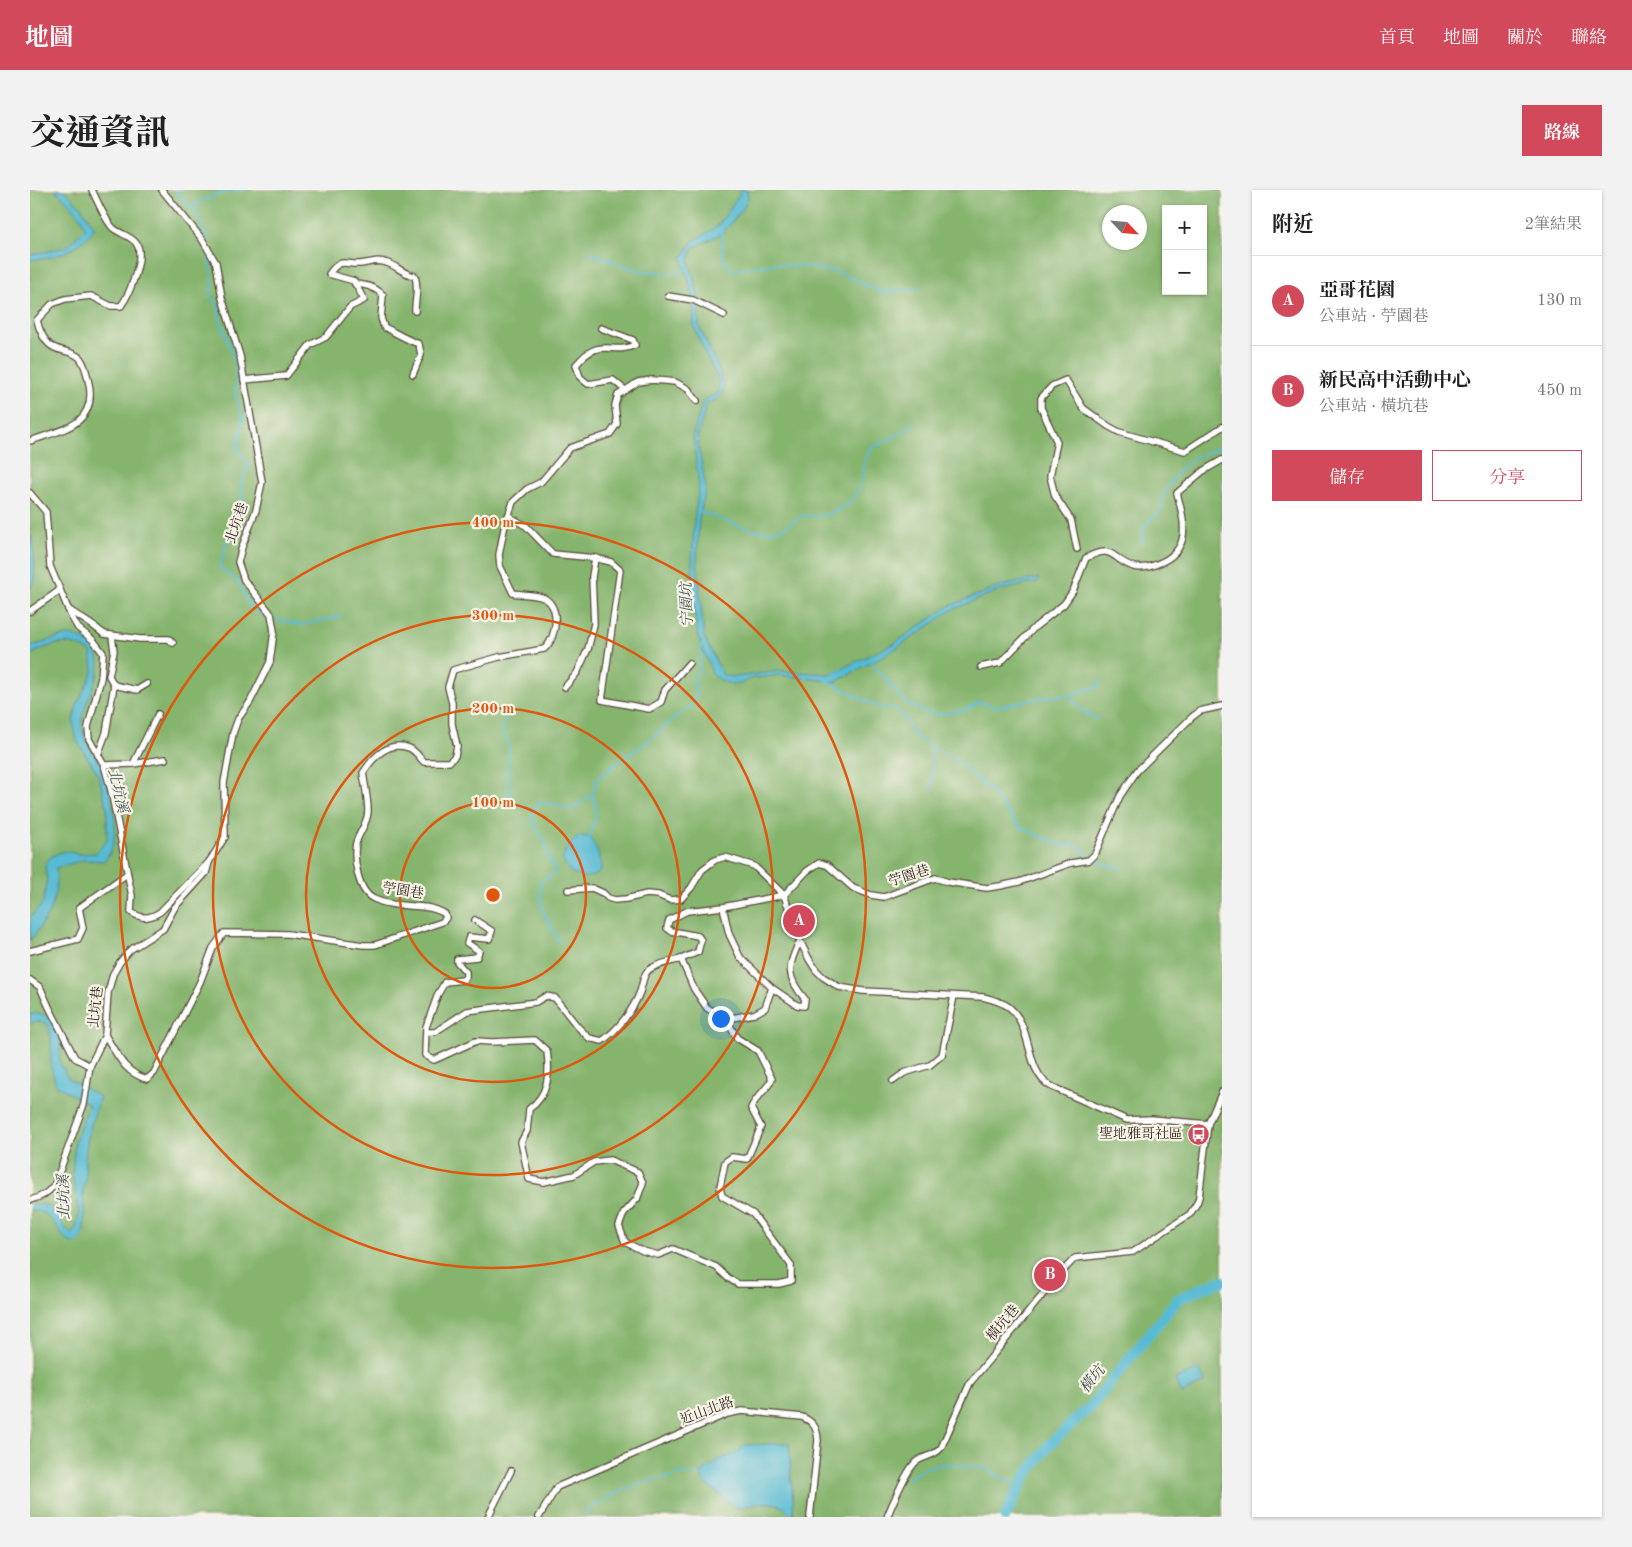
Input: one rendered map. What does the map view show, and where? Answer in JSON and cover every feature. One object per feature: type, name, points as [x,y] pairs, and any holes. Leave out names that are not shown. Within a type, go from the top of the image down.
[{"type":"street","points":[[30,441],[65,430],[75,424],[85,415],[89,406],[90,393],[85,368],[80,358],[73,353],[53,348],[45,339],[37,320],[52,304],[65,299],[91,296],[111,306],[120,306],[128,296],[140,252],[136,243],[112,227],[92,190]]},
{"type":"street","name":"北坑巷","points":[[30,493],[46,512],[50,566],[68,608],[78,628],[93,640],[103,653],[101,678],[88,727],[90,739],[104,765],[112,790],[132,896],[130,912],[138,917],[151,917],[160,912],[208,862],[225,836],[224,783],[233,733],[238,719],[250,702],[270,662],[274,631],[271,614],[244,580],[238,562],[256,510],[262,482],[240,356],[222,298],[216,263],[202,238],[162,190]]},
{"type":"street","points":[[244,380],[286,376],[310,345],[326,337],[350,307],[364,300],[354,281],[329,274],[335,266],[345,262],[360,264],[372,260],[386,262],[409,276],[415,276],[418,287],[415,298],[415,311]]},
{"type":"street","points":[[355,284],[376,289],[383,295],[380,318],[384,327],[402,335],[409,341],[419,344],[420,355],[413,374]]},
{"type":"street","points":[[668,296],[693,300],[724,316]]},
{"type":"street","points":[[601,328],[633,340],[635,345],[627,349],[598,348],[584,356],[576,366],[580,377],[588,384],[613,380],[625,390],[638,382],[652,380],[675,382],[688,389],[697,401]]},
{"type":"street","points":[[1077,549],[1071,520],[1055,496],[1050,476],[1057,442],[1042,408],[1041,398],[1052,386],[1066,380],[1083,408],[1119,432],[1185,451],[1222,427]]},
{"type":"street","name":"苧園巷","points":[[106,1035],[127,1070],[137,1076],[148,1079],[154,1073],[200,982],[213,948],[224,933],[288,934],[363,945],[375,945],[442,922],[446,918],[445,914],[433,908],[386,903],[372,898],[362,886],[358,875],[355,854],[357,841],[368,812],[363,773],[368,764],[383,750],[393,746],[410,748],[424,762],[449,762],[455,756],[457,746],[452,724],[452,703],[448,687],[453,670],[499,657],[544,649],[548,646],[555,628],[555,617],[548,600],[541,597],[513,593],[500,566],[501,543],[508,516],[513,502],[520,494],[541,482],[570,448],[610,434],[617,424],[615,405],[618,395],[625,390]]},
{"type":"street","points":[[981,667],[1000,663],[1035,626],[1064,604],[1073,592],[1086,558],[1097,552],[1111,552],[1136,568],[1148,568],[1169,560],[1179,547],[1184,534],[1184,520],[1177,493],[1203,471],[1222,460]]},
{"type":"street","points":[[508,516],[526,526],[553,554],[595,558],[611,562],[620,570],[602,700],[649,709],[661,702],[665,690],[689,663]]},
{"type":"street","points":[[565,687],[577,673],[588,648],[594,624],[592,577],[595,558]]},
{"type":"street","points":[[30,611],[60,590]]},
{"type":"street","points":[[68,608],[104,634],[140,639],[169,639],[173,642]]},
{"type":"street","points":[[98,755],[106,733],[114,685],[109,676],[114,650],[112,636]]},
{"type":"street","points":[[114,685],[137,690],[147,684]]},
{"type":"street","name":"苧園巷","points":[[784,895],[807,871],[819,863],[827,865],[853,888],[871,895],[884,897],[935,878],[987,888],[1000,886],[1019,882],[1071,863],[1089,860],[1095,854],[1120,796],[1138,771],[1192,717],[1200,711],[1222,706]]},
{"type":"street","points":[[133,764],[158,714]]},
{"type":"street","points":[[104,765],[133,764],[165,759]]},
{"type":"street","points":[[568,890],[592,888],[615,900],[647,894],[658,895],[670,900],[681,900],[702,870],[715,860],[726,857],[754,866],[784,895],[800,941],[816,970],[823,977],[839,986],[862,991],[983,997],[1008,1006],[1022,1022],[1035,1066],[1042,1080],[1050,1086],[1127,1120],[1208,1124]]},
{"type":"street","name":"北坑巷","points":[[30,1200],[41,1197],[55,1184],[84,1104],[90,1066],[106,1035],[108,993],[113,974],[130,950],[163,929],[175,907],[206,873],[208,862]]},
{"type":"street","points":[[30,951],[78,939],[83,928],[79,908],[128,874]]},
{"type":"street","points":[[427,1032],[435,1032],[468,1011],[536,1002],[546,996],[555,998],[589,1038],[602,1041],[627,1015],[639,994],[646,973],[654,967],[698,952],[700,940],[698,936],[671,931],[667,928],[669,920],[687,911],[723,907],[784,895]]},
{"type":"street","points":[[723,907],[729,934],[740,957],[772,988],[797,1005],[804,1006],[805,1000],[792,982],[789,974],[791,961],[800,941]]},
{"type":"street","points":[[475,920],[492,931],[492,936],[489,939],[469,936],[467,943],[479,951],[478,956],[458,959],[457,962],[466,972],[466,977],[462,980],[445,982],[438,994],[426,1027],[425,1055],[434,1060],[476,1041],[535,1040],[548,1051],[550,1070],[546,1089],[537,1103],[529,1109],[527,1131],[520,1142],[529,1179],[544,1182],[574,1176],[594,1162],[610,1160],[638,1172],[643,1183],[637,1199],[624,1213],[619,1226],[625,1242],[658,1256],[673,1250],[716,1266],[728,1278],[738,1284],[779,1284],[791,1281],[790,1265],[753,1214],[722,1196],[720,1187],[725,1162],[732,1157],[747,1159],[761,1127],[751,1108],[754,1101],[770,1084],[772,1079],[758,1051],[737,1038],[726,1019],[707,1008],[694,989],[681,959]]},
{"type":"street","points":[[30,980],[40,987],[75,1058],[90,1066]]},
{"type":"street","points":[[726,1019],[754,1014],[765,1008],[772,988]]},
{"type":"street","points":[[893,1081],[904,1073],[930,1065],[942,1055],[954,996]]},
{"type":"street","name":"橫坑巷","points":[[887,1517],[913,1466],[917,1461],[935,1454],[941,1448],[970,1383],[1052,1283],[1075,1258],[1133,1252],[1190,1214],[1198,1203],[1208,1124],[1222,1092]]},
{"type":"street","name":"近山北路","points":[[539,1517],[558,1487],[718,1418],[742,1411],[802,1417],[810,1420],[817,1429],[818,1440],[810,1517]]},
{"type":"street","points":[[488,1517],[511,1471]]},
{"type":"green space","points":[[30,190],[1222,190],[1222,1517],[30,1517]]},
{"type":"water","points":[[55,190],[64,190],[81,207],[95,228],[82,242],[66,252],[49,258],[30,260],[30,255],[66,247],[85,229],[81,218]]},
{"type":"water","points":[[740,190],[747,190],[748,198],[742,210],[723,233],[693,248],[689,261],[698,294],[699,326],[724,381],[723,391],[720,396],[716,400],[707,403],[697,437],[706,489],[699,518],[697,563],[704,637],[723,675],[735,677],[780,671],[830,674],[893,644],[949,606],[1001,586],[1038,578],[1038,582],[1001,590],[952,610],[897,648],[836,682],[780,675],[730,684],[713,675],[698,637],[694,608],[692,563],[694,519],[699,487],[693,435],[703,401],[718,393],[719,381],[694,327],[693,295],[682,258],[693,241],[718,226],[739,195]]},
{"type":"water","points":[[30,529],[35,568],[30,590]]},
{"type":"water","points":[[69,635],[90,643],[95,649],[98,658],[97,677],[83,713],[82,726],[109,789],[114,816],[114,842],[104,861],[83,860],[56,868],[56,888],[51,907],[42,924],[30,940],[30,918],[43,903],[47,878],[45,868],[47,861],[52,856],[64,851],[79,854],[96,853],[107,841],[107,808],[98,774],[77,741],[73,721],[77,705],[93,671],[91,652],[75,645],[60,644],[30,655],[30,646]]},
{"type":"water","points":[[579,836],[589,837],[598,853],[601,871],[593,876],[576,875],[567,868],[562,858],[568,846]]},
{"type":"water","points":[[36,1013],[49,1016],[55,1024],[61,1039],[59,1061],[68,1078],[100,1097],[90,1129],[86,1153],[86,1179],[83,1189],[83,1235],[75,1244],[63,1236],[47,1215],[30,1210],[30,1204],[46,1205],[51,1207],[68,1231],[72,1234],[76,1228],[79,1214],[72,1173],[75,1141],[89,1105],[56,1085],[51,1067],[51,1036],[48,1024],[37,1021],[30,1024],[30,1015]]},
{"type":"water","points":[[1199,1369],[1205,1382],[1182,1394],[1175,1380]]},
{"type":"water","points":[[789,1443],[794,1517],[781,1506],[770,1503],[759,1503],[736,1508],[708,1486],[701,1476],[704,1471],[719,1460],[739,1452],[743,1445]]},
{"type":"waterway","points":[[175,190],[198,216],[208,243]]},
{"type":"waterway","points":[[191,208],[216,195],[244,190]]},
{"type":"waterway","points":[[721,233],[724,259],[732,270],[775,264],[809,267],[838,272],[883,293],[924,287]]},
{"type":"waterway","points":[[589,252],[637,270],[672,274],[687,269]]},
{"type":"waterway","points":[[209,257],[213,284],[210,295],[218,305],[220,319],[235,361],[237,377],[235,393],[243,420],[237,449],[249,466],[244,475],[241,488],[243,502],[227,541],[220,568],[237,581],[251,607],[267,617]]},
{"type":"waterway","points":[[699,511],[744,527],[763,531],[776,531],[803,515],[816,517],[831,513],[850,503],[859,489],[864,473],[864,461],[871,448],[891,439],[916,422]]},
{"type":"waterway","points":[[1142,543],[1145,525],[1161,511],[1166,491],[1179,471],[1197,457],[1222,447]]},
{"type":"waterway","points":[[276,619],[302,625],[342,616]]},
{"type":"waterway","points":[[559,942],[541,906],[540,882],[556,872],[549,858],[545,841],[536,828],[532,816],[537,803],[554,804],[568,809],[575,807],[593,794],[597,778],[651,739],[678,715],[692,706],[697,692],[693,680],[699,669],[702,643]]},
{"type":"waterway","points":[[871,662],[906,703],[924,712],[939,714],[964,710],[980,702],[996,707],[1040,698],[1070,695],[1097,687],[1100,681]]},
{"type":"waterway","name":"宁園坑","points":[[826,680],[876,706],[896,709],[905,719],[916,737],[962,765],[993,794],[1020,827],[1056,843],[1078,845],[1099,861],[1110,866],[1123,868]]},
{"type":"waterway","points":[[1070,695],[1081,710],[1097,719]]},
{"type":"waterway","points":[[507,716],[502,728],[509,746],[507,766],[510,799],[517,804],[534,810]]},
{"type":"waterway","points":[[930,789],[932,784],[931,757],[933,746]]},
{"type":"waterway","points":[[589,837],[596,816],[593,794]]},
{"type":"waterway","name":"橫坑","points":[[1005,1517],[1025,1477],[1050,1444],[1091,1406],[1178,1299],[1222,1281]]},
{"type":"waterway","points":[[907,1480],[924,1468],[947,1464],[984,1468],[1020,1487]]},
{"type":"waterway","points":[[583,1513],[605,1499],[649,1481],[691,1474],[701,1476]]},
{"type":"place","name":"亞哥花園","points":[[799,921]]},
{"type":"place","name":"聖地雅哥社區","points":[[1199,1134]]},
{"type":"place","name":"新民高中活動中心","points":[[1050,1275]]},
{"type":"water label","name":"北坑溪","points":[[117,791]]},
{"type":"water label","name":"北坑溪","points":[[65,1197]]}]
